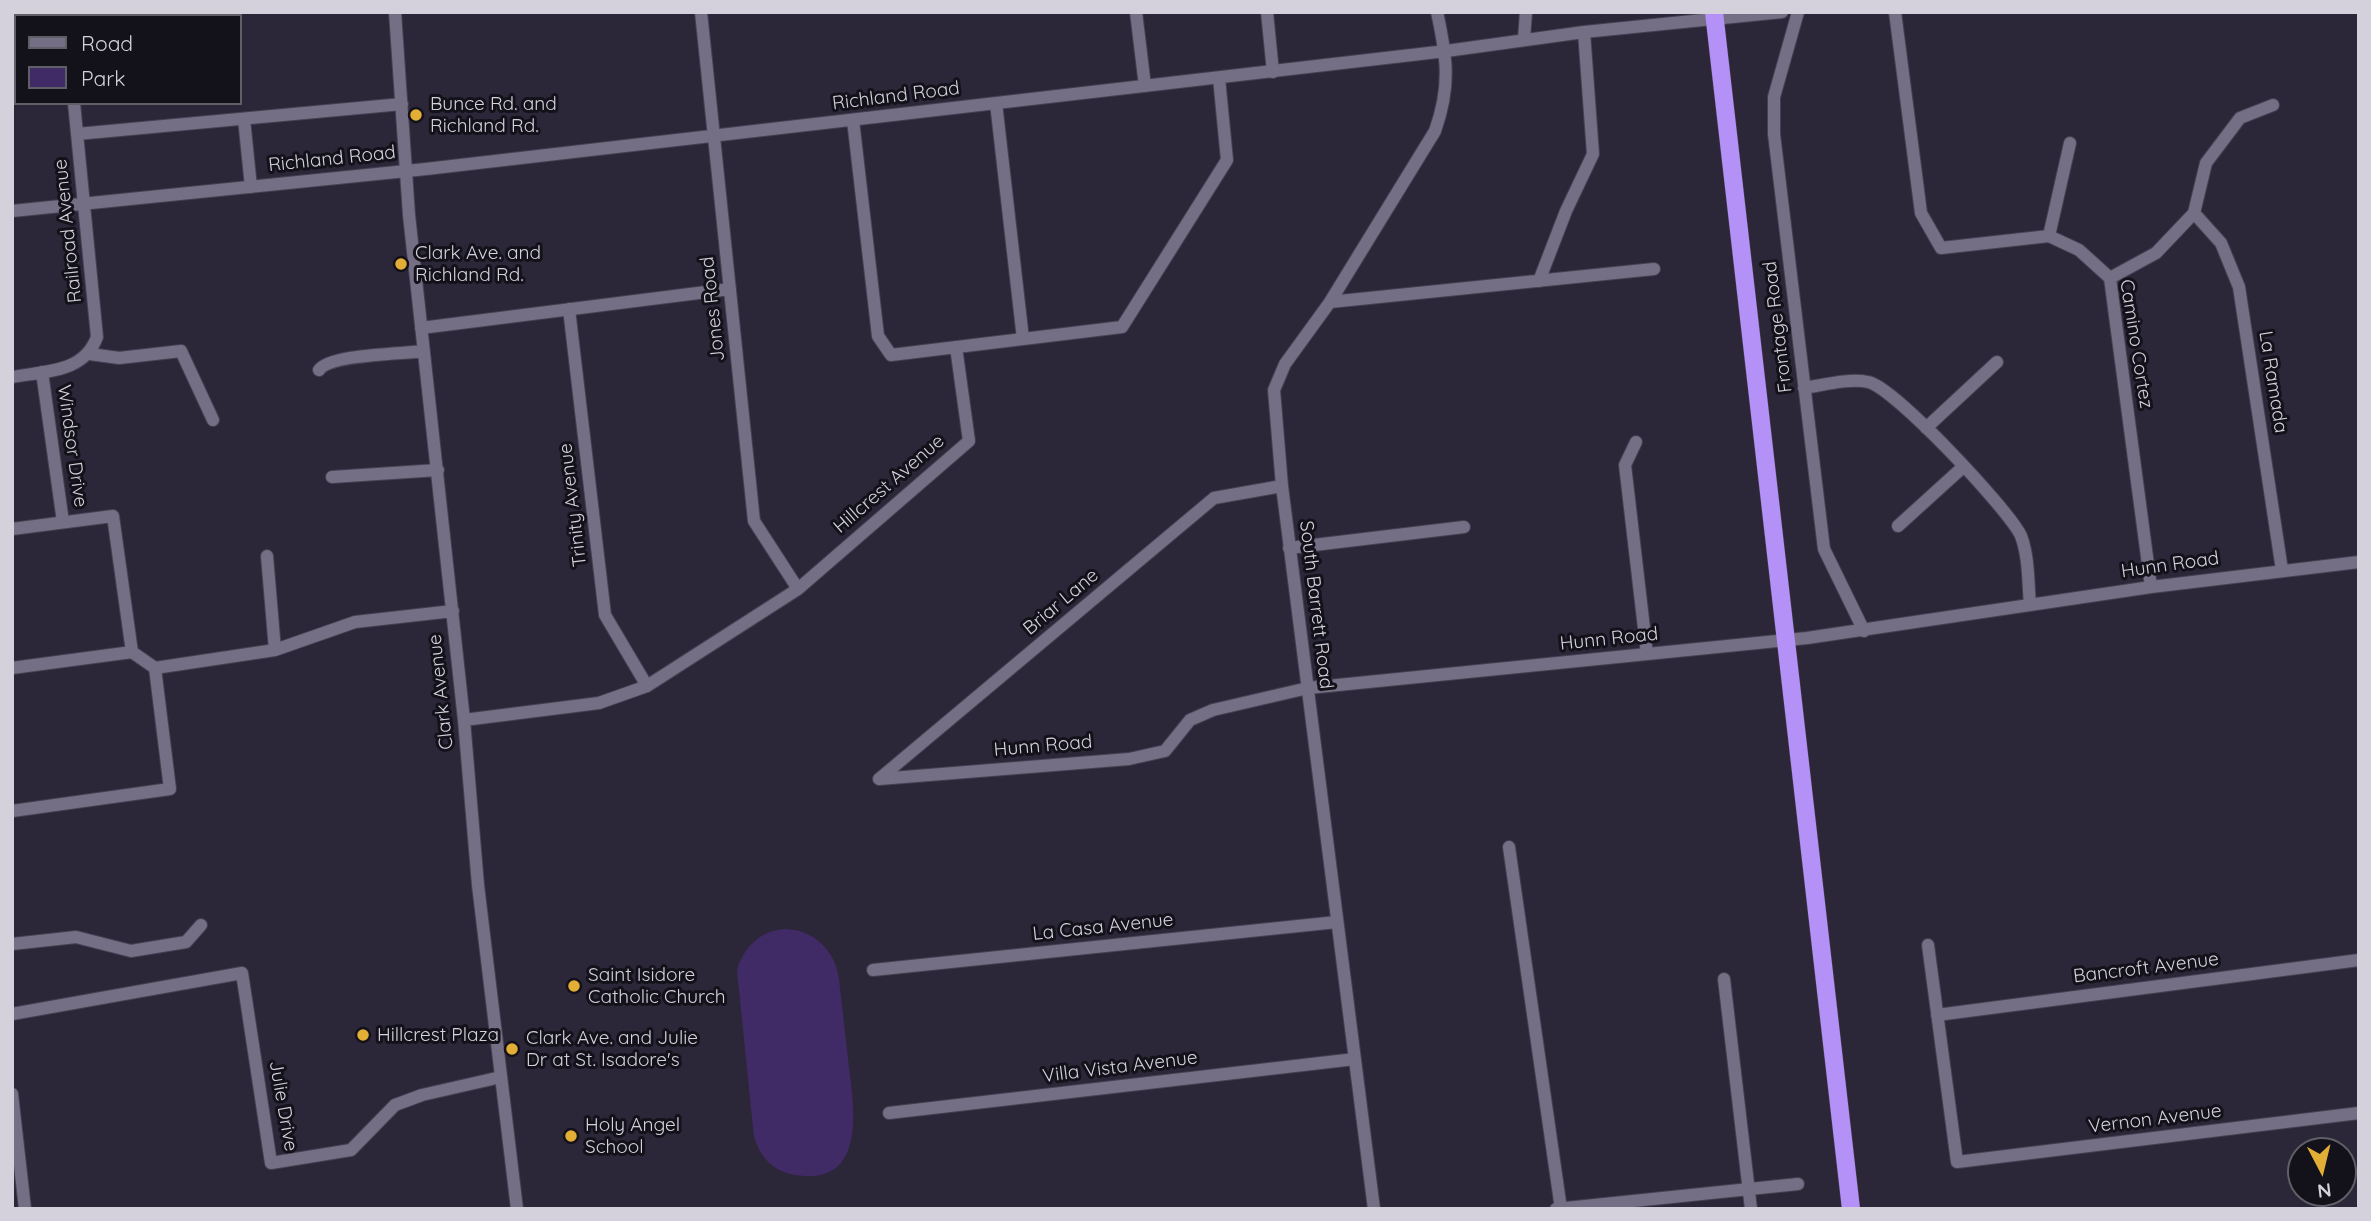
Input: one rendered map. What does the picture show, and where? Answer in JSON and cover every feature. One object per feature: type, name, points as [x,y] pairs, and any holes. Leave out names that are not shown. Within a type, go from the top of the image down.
[{"type":"highway","points":[[1715,16],[1851,1209]]},
{"type":"street","name":"Clark Avenue","points":[[395,12],[405,171],[421,328],[453,611],[478,885],[517,1209]]},
{"type":"street","name":"Jones Road","points":[[701,12],[754,521],[798,589]]},
{"type":"street","points":[[1136,12],[1145,86]]},
{"type":"street","points":[[1267,12],[1273,72]]},
{"type":"street","name":"South Barrett Road","points":[[1374,1209],[1289,548],[1275,390],[1285,365],[1330,302],[1435,131],[1446,101],[1446,51],[1437,12]]},
{"type":"street","points":[[1524,39],[1527,12]]},
{"type":"street","name":"Richland Road","points":[[12,211],[405,171],[1273,72],[1715,16],[1782,12]]},
{"type":"street","name":"Frontage Road","points":[[1798,12],[1774,97],[1774,134],[1824,549],[1864,631]]},
{"type":"street","points":[[1895,12],[1921,214],[1941,248],[2049,236],[2070,143]]},
{"type":"street","points":[[1539,281],[1566,211],[1593,155],[1584,32]]},
{"type":"street","points":[[853,120],[878,336],[891,355],[1122,327],[1227,160],[1219,78]]},
{"type":"street","points":[[996,103],[1023,339]]},
{"type":"street","points":[[77,134],[402,104]]},
{"type":"street","name":"Railroad Avenue","points":[[74,105],[98,326],[90,354]]},
{"type":"street","points":[[2110,278],[2156,253],[2194,213],[2206,163],[2240,118],[2273,105]]},
{"type":"street","points":[[244,119],[251,187]]},
{"type":"street","name":"La Ramada","points":[[2194,213],[2221,243],[2239,287],[2282,570]]},
{"type":"street","name":"Camino Cortez","points":[[2049,236],[2079,250],[2110,278],[2151,587]]},
{"type":"street","points":[[1330,302],[1654,269]]},
{"type":"street","points":[[421,328],[730,289]]},
{"type":"street","name":"Trinity Avenue","points":[[569,309],[605,615],[647,687]]},
{"type":"street","name":"Hillcrest Avenue","points":[[464,720],[599,703],[647,687],[798,589],[969,441],[956,347]]},
{"type":"street","points":[[12,377],[78,364],[90,354],[119,358],[181,351],[214,420]]},
{"type":"street","points":[[319,370],[322,365],[338,360],[424,351]]},
{"type":"street","points":[[1926,428],[1997,362]]},
{"type":"street","name":"Windsor Drive","points":[[41,372],[63,522],[113,516],[132,652]]},
{"type":"street","points":[[1804,388],[1868,382],[1888,391],[2003,510],[2021,536],[2030,605]]},
{"type":"street","points":[[1636,442],[1625,465],[1647,654]]},
{"type":"street","points":[[1898,526],[1963,467]]},
{"type":"street","points":[[332,477],[438,470]]},
{"type":"street","name":"Briar Lane","points":[[879,779],[1214,498],[1282,486]]},
{"type":"street","points":[[12,529],[63,522]]},
{"type":"street","points":[[1289,548],[1464,527]]},
{"type":"street","points":[[267,555],[275,650]]},
{"type":"street","name":"Hunn Road","points":[[879,779],[1129,759],[1165,751],[1190,720],[1202,715],[1307,688],[1864,631],[2151,587],[2359,562]]},
{"type":"street","points":[[12,668],[132,652],[155,668],[275,650],[355,622],[453,611]]},
{"type":"street","points":[[12,811],[170,789],[155,668]]},
{"type":"street","points":[[1509,847],[1560,1209],[1798,1184]]},
{"type":"street","name":"La Casa Avenue","points":[[873,970],[1337,922]]},
{"type":"street","points":[[12,944],[76,937],[131,951],[186,942],[201,925]]},
{"type":"street","points":[[1928,945],[1937,1015]]},
{"type":"street","name":"Bancroft Avenue","points":[[1937,1015],[2359,960]]},
{"type":"street","name":"Julie Drive","points":[[12,1014],[242,973],[271,1163],[351,1150],[395,1105],[422,1095],[502,1076]]},
{"type":"street","points":[[1724,979],[1751,1209]]},
{"type":"street","name":"Vernon Avenue","points":[[1937,1015],[1957,1162],[2359,1114]]},
{"type":"street","name":"Villa Vista Avenue","points":[[889,1113],[1355,1059]]},
{"type":"street","points":[[12,1094],[15,1150],[25,1209]]},
{"type":"green space","points":[[785,929],[805,933],[821,944],[833,959],[839,979],[852,1097],[852,1138],[846,1155],[836,1168],[819,1175],[795,1175],[774,1167],[760,1151],[754,1137],[737,970],[744,954],[754,942],[768,933]]},
{"type":"place","name":"Bunce Rd. and Richland Rd.","points":[[416,115]]},
{"type":"place","name":"Clark Ave. and Richland Rd.","points":[[401,264]]},
{"type":"place","name":"Saint Isidore Catholic Church","points":[[574,986]]},
{"type":"place","name":"Hillcrest Plaza","points":[[363,1035]]},
{"type":"place","name":"Clark Ave. and Julie Dr at St. Isadore's","points":[[512,1049]]},
{"type":"place","name":"Holy Angel School","points":[[571,1136]]}]
